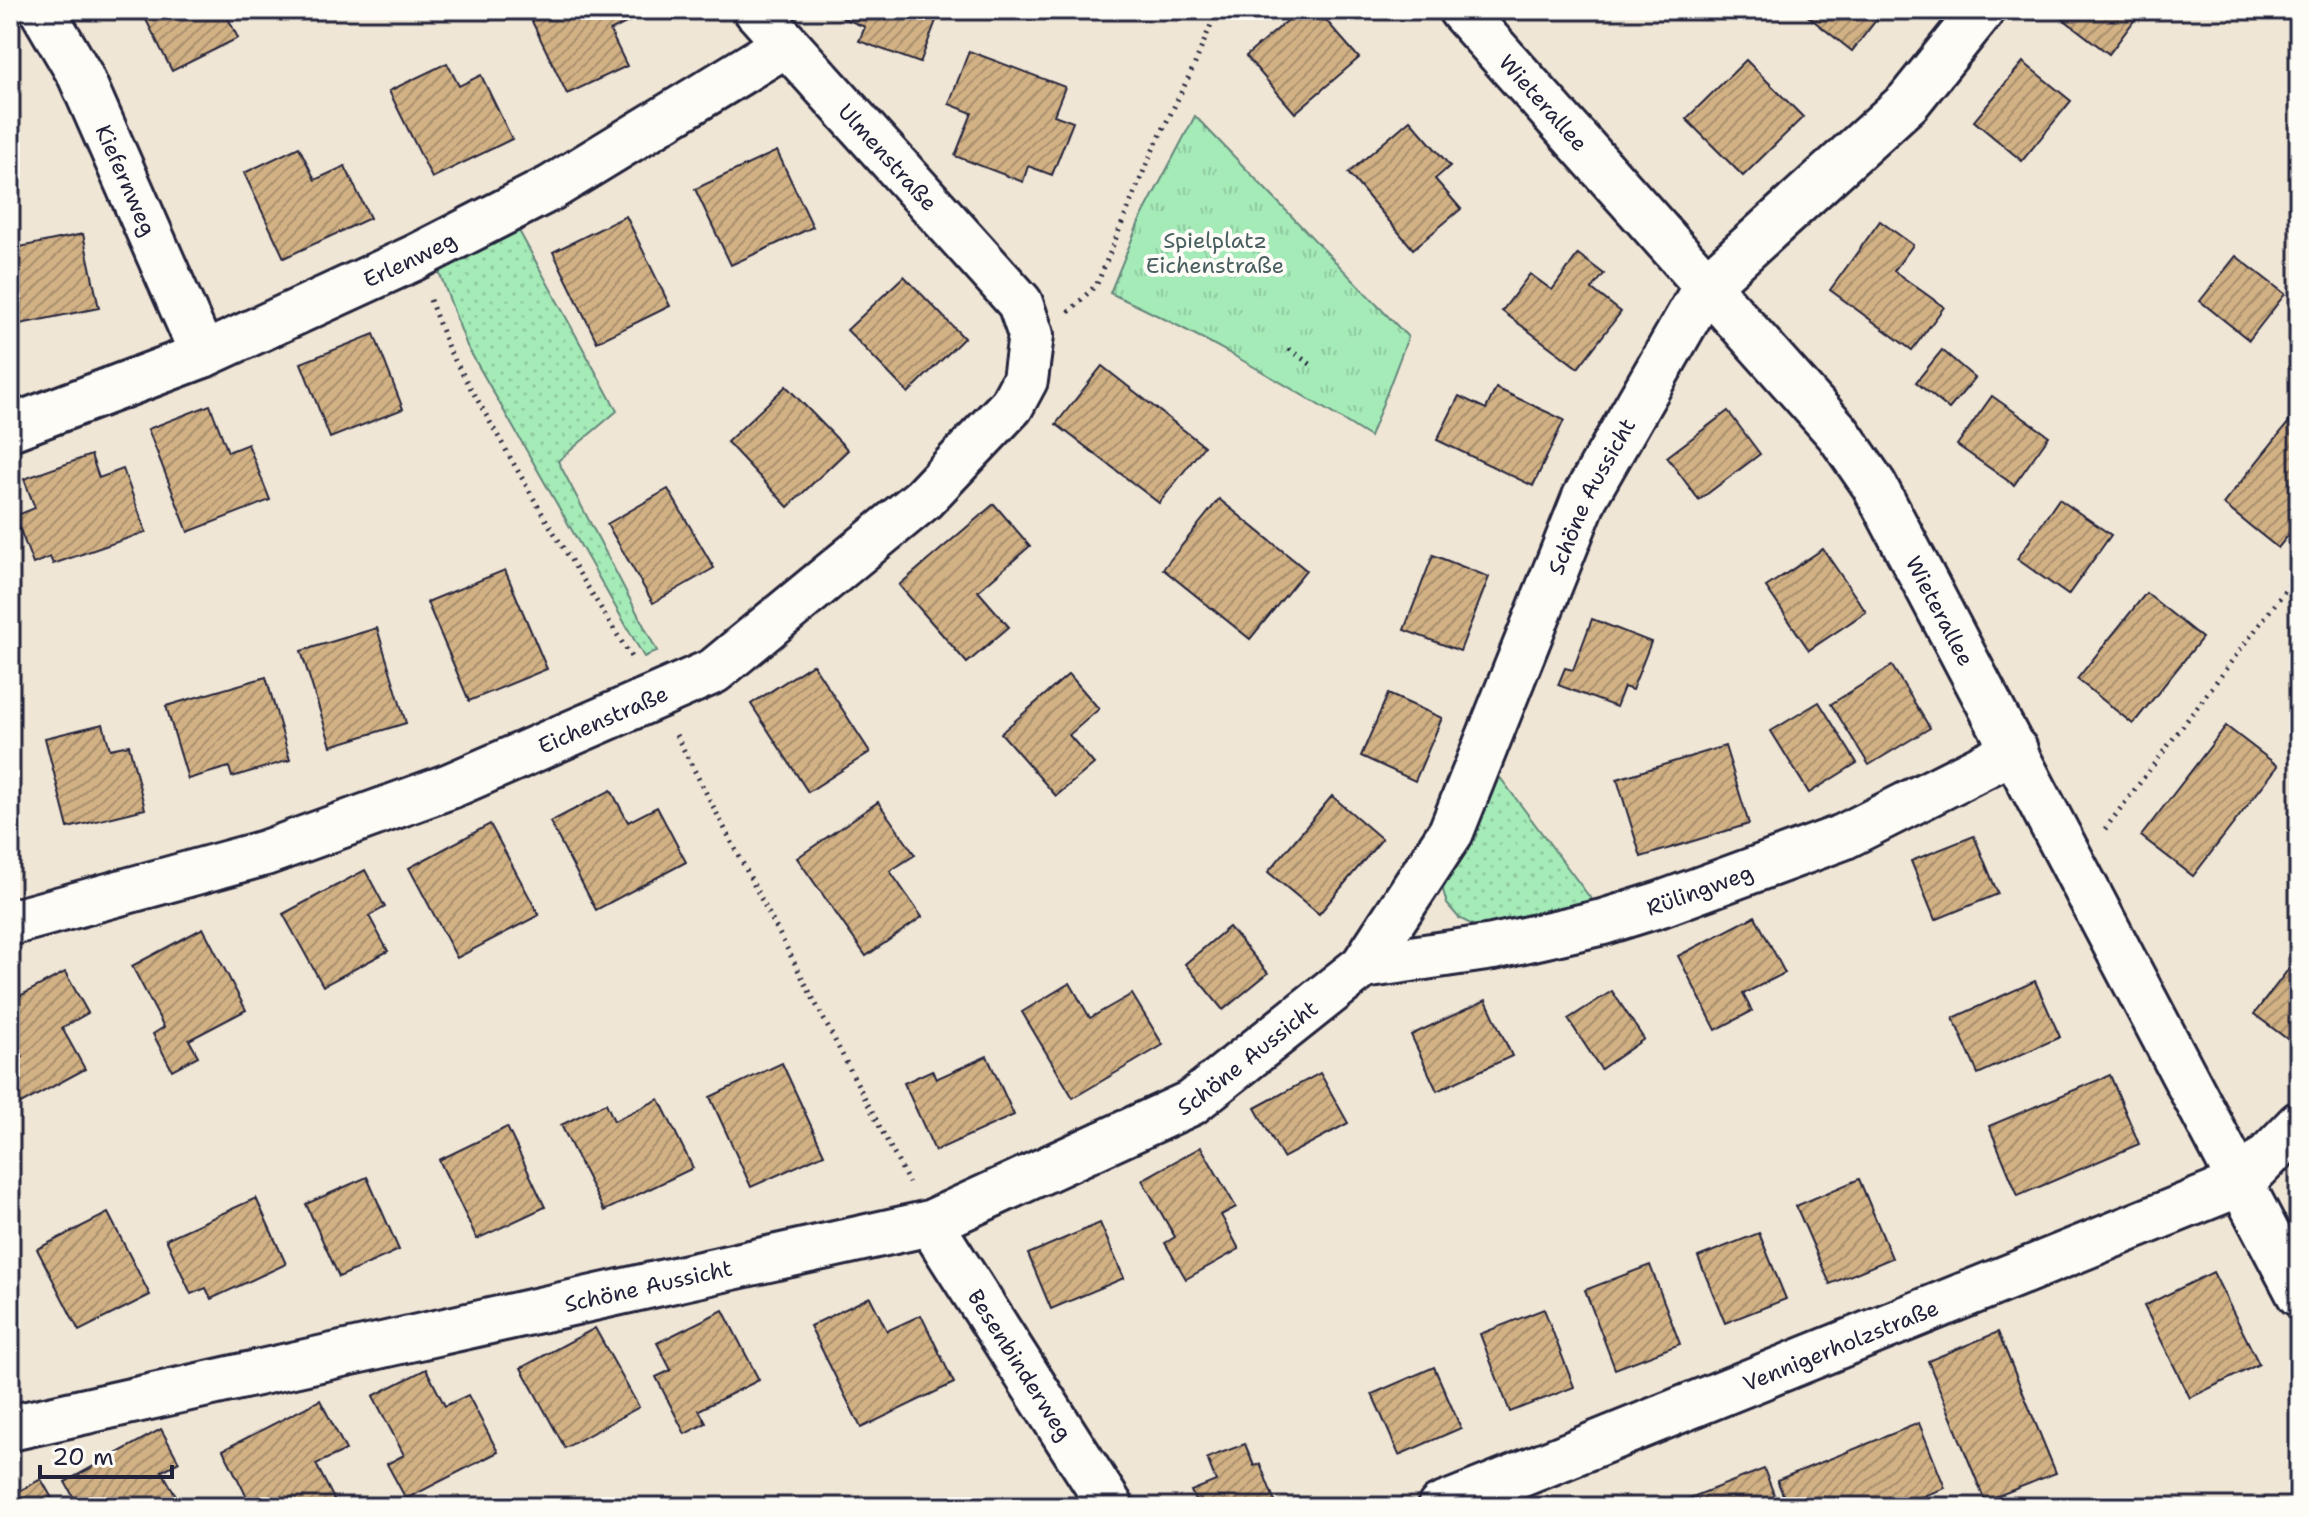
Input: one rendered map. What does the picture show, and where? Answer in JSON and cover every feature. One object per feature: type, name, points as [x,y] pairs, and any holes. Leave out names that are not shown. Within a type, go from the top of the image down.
[{"type":"street","name":"Kiefernweg","points":[[42,10],[80,75],[203,355]]},
{"type":"street","name":"Ulmenstraße","points":[[756,10],[1026,319]]},
{"type":"street","name":"Wieterallee","points":[[1461,10],[1838,433],[1874,485],[2299,1294]]},
{"type":"street","name":"Schöne Aussicht","points":[[10,1428],[930,1223],[1191,1103],[1363,966],[1451,832],[1585,497],[1706,286],[1908,102],[1982,10]]},
{"type":"street","name":"Erlenweg","points":[[10,428],[203,355],[414,258],[551,188],[785,45]]},
{"type":"street","name":"Eichenstraße","points":[[10,923],[265,853],[450,786],[714,671],[923,499],[980,442],[1011,406],[1025,380],[1026,319]]},
{"type":"street","name":"Rülingweg","points":[[1363,966],[1493,947],[1603,922],[1661,904],[1843,837],[2015,750]]},
{"type":"street","points":[[2242,1183],[2299,1124]]},
{"type":"street","name":"Vennigerholzstraße","points":[[1440,1507],[2242,1183]]},
{"type":"street","name":"Besenbinderweg","points":[[930,1223],[1111,1507]]},
{"type":"path","points":[[1026,319],[1061,321],[1097,284],[1149,158],[1194,66],[1217,10]]},
{"type":"path","points":[[1289,349],[1313,366]]},
{"type":"path","points":[[2076,868],[2299,572]]},
{"type":"green space","name":"Spielplatz Eichenstraße","points":[[1195,116],[1408,337],[1370,437],[1243,360],[1110,293],[1139,222]]},
{"type":"green space","points":[[517,227],[617,411],[558,461],[657,651],[644,657],[467,346],[438,269]]},
{"type":"green space","points":[[1496,772],[1597,907],[1478,928],[1459,918],[1447,904],[1443,890],[1445,875]]},
{"type":"building","points":[[141,10],[224,10],[238,38],[172,71]]},
{"type":"building","points":[[632,10],[636,18],[610,31],[627,66],[567,94],[527,11]]},
{"type":"building","points":[[846,10],[940,10],[920,63],[859,41],[865,27],[843,18]]},
{"type":"building","points":[[1300,10],[1317,10],[1359,58],[1295,113],[1246,56]]},
{"type":"building","points":[[1800,10],[1884,10],[1852,51]]},
{"type":"building","points":[[2062,10],[2142,10],[2109,54],[2058,15]]},
{"type":"building","points":[[969,51],[1065,87],[1054,115],[1073,122],[1052,175],[1028,166],[1023,182],[955,156],[972,113],[949,104]]},
{"type":"building","points":[[1746,60],[1803,117],[1743,176],[1686,119]]},
{"type":"building","points":[[2023,62],[2071,101],[2022,161],[1974,121]]},
{"type":"building","points":[[447,63],[459,86],[481,75],[512,139],[432,178],[389,91]]},
{"type":"building","points":[[1410,120],[1450,166],[1435,179],[1461,209],[1413,249],[1348,173]]},
{"type":"building","points":[[299,147],[315,180],[345,166],[370,218],[284,258],[244,173]]},
{"type":"building","points":[[777,151],[813,227],[731,265],[695,189]]},
{"type":"building","points":[[626,216],[670,306],[597,342],[553,252]]},
{"type":"building","points":[[1880,221],[1913,245],[1894,271],[1944,307],[1912,350],[1830,290]]},
{"type":"building","points":[[83,234],[99,308],[10,326],[10,249]]},
{"type":"building","points":[[1578,254],[1604,274],[1592,289],[1621,312],[1578,368],[1502,311],[1530,274],[1552,290]]},
{"type":"building","points":[[2236,256],[2285,294],[2249,340],[2200,301]]},
{"type":"building","points":[[904,276],[964,338],[908,393],[847,330]]},
{"type":"building","points":[[374,334],[403,409],[330,438],[301,363]]},
{"type":"building","points":[[1942,350],[1975,378],[1949,409],[1916,382]]},
{"type":"building","points":[[1102,366],[1204,446],[1159,503],[1056,424]]},
{"type":"building","points":[[786,386],[848,450],[788,507],[727,442]]},
{"type":"building","points":[[1496,388],[1564,420],[1533,486],[1437,440],[1459,396],[1486,409]]},
{"type":"building","points":[[1992,396],[2049,436],[2014,485],[1957,445]]},
{"type":"building","points":[[210,405],[228,452],[248,444],[270,500],[188,532],[148,429]]},
{"type":"building","points":[[1728,411],[1760,454],[1699,500],[1667,457]]},
{"type":"building","points":[[2292,418],[2299,423],[2299,522],[2278,548],[2223,504]]},
{"type":"building","points":[[91,455],[99,478],[123,469],[146,532],[53,564],[50,557],[33,564],[15,516],[35,508],[24,479]]},
{"type":"building","points":[[668,489],[714,568],[653,603],[607,524]]},
{"type":"building","points":[[1219,499],[1306,570],[1250,639],[1163,569]]},
{"type":"building","points":[[2059,499],[2111,535],[2068,595],[2017,559]]},
{"type":"building","points":[[994,504],[1030,546],[978,591],[1009,627],[967,663],[899,585]]},
{"type":"building","points":[[1823,549],[1866,612],[1809,650],[1766,587]]},
{"type":"building","points":[[1433,555],[1489,577],[1460,651],[1404,630]]},
{"type":"building","points":[[505,570],[547,669],[469,701],[427,602]]},
{"type":"building","points":[[2146,593],[2202,638],[2133,724],[2077,679]]},
{"type":"building","points":[[1592,619],[1651,642],[1632,690],[1624,687],[1616,707],[1558,685],[1565,668],[1573,670]]},
{"type":"building","points":[[377,628],[406,723],[331,746],[301,651]]},
{"type":"building","points":[[813,664],[870,752],[808,792],[751,704]]},
{"type":"building","points":[[1892,666],[1930,728],[1869,765],[1831,704]]},
{"type":"building","points":[[1069,674],[1099,709],[1069,735],[1094,764],[1056,796],[1001,733]]},
{"type":"building","points":[[266,677],[290,760],[232,777],[229,767],[188,779],[166,706]]},
{"type":"building","points":[[1388,694],[1442,718],[1415,781],[1361,756]]},
{"type":"building","points":[[1819,702],[1857,763],[1809,793],[1771,731]]},
{"type":"building","points":[[103,724],[110,749],[129,745],[145,809],[68,828],[45,738]]},
{"type":"building","points":[[2226,726],[2278,766],[2193,876],[2141,836]]},
{"type":"building","points":[[1725,746],[1749,824],[1641,857],[1617,779]]},
{"type":"building","points":[[611,790],[628,822],[657,807],[686,862],[596,910],[550,822]]},
{"type":"building","points":[[1332,796],[1382,839],[1319,914],[1268,872]]},
{"type":"building","points":[[878,802],[915,855],[890,871],[922,917],[866,956],[797,858]]},
{"type":"building","points":[[490,824],[539,915],[457,958],[409,868]]},
{"type":"building","points":[[1974,836],[1998,894],[1935,920],[1911,861]]},
{"type":"building","points":[[365,870],[385,907],[369,916],[388,951],[323,986],[283,914]]},
{"type":"building","points":[[1755,916],[1785,973],[1743,994],[1752,1011],[1716,1030],[1678,956]]},
{"type":"building","points":[[1229,927],[1268,973],[1223,1010],[1185,964]]},
{"type":"building","points":[[203,928],[246,1010],[189,1040],[198,1056],[172,1070],[153,1034],[164,1027],[132,966]]},
{"type":"building","points":[[2299,959],[2299,1048],[2254,1014]]},
{"type":"building","points":[[65,972],[88,1013],[62,1028],[85,1069],[19,1105],[10,1090],[10,1064],[23,1057],[10,1033],[10,1001]]},
{"type":"building","points":[[2035,981],[2060,1037],[1978,1074],[1953,1018]]},
{"type":"building","points":[[1070,983],[1090,1018],[1132,994],[1163,1045],[1073,1098],[1022,1012]]},
{"type":"building","points":[[1612,991],[1644,1039],[1601,1069],[1568,1019]]},
{"type":"building","points":[[1486,1000],[1512,1056],[1437,1091],[1411,1035]]},
{"type":"building","points":[[987,1056],[1014,1115],[935,1151],[904,1083],[932,1070],[936,1079]]},
{"type":"building","points":[[782,1063],[824,1154],[751,1187],[710,1097]]},
{"type":"building","points":[[1320,1073],[1348,1123],[1283,1158],[1255,1108]]},
{"type":"building","points":[[2110,1075],[2139,1144],[2018,1196],[1989,1126]]},
{"type":"building","points":[[659,1099],[693,1168],[604,1211],[561,1125],[606,1103],[614,1121]]},
{"type":"building","points":[[507,1127],[545,1207],[477,1239],[439,1160]]},
{"type":"building","points":[[1201,1147],[1236,1207],[1221,1215],[1239,1249],[1186,1279],[1165,1243],[1175,1237],[1142,1180]]},
{"type":"building","points":[[367,1177],[399,1250],[339,1277],[306,1204]]},
{"type":"building","points":[[1859,1179],[1892,1258],[1830,1284],[1796,1206]]},
{"type":"building","points":[[256,1198],[286,1264],[211,1299],[206,1288],[191,1294],[166,1239]]},
{"type":"building","points":[[108,1213],[150,1295],[79,1331],[37,1249]]},
{"type":"building","points":[[1100,1223],[1124,1278],[1051,1309],[1028,1254]]},
{"type":"building","points":[[1759,1233],[1786,1299],[1725,1323],[1698,1257]]},
{"type":"building","points":[[1650,1265],[1680,1344],[1615,1369],[1585,1290]]},
{"type":"building","points":[[2213,1272],[2259,1364],[2190,1398],[2144,1306]]},
{"type":"building","points":[[870,1297],[887,1331],[921,1315],[954,1383],[861,1428],[810,1326]]},
{"type":"building","points":[[1544,1309],[1574,1387],[1510,1412],[1480,1334]]},
{"type":"building","points":[[723,1310],[759,1380],[699,1410],[706,1423],[685,1434],[656,1377],[671,1370],[657,1343]]},
{"type":"building","points":[[595,1328],[639,1407],[565,1448],[521,1368]]},
{"type":"building","points":[[1998,1332],[2056,1473],[1985,1501],[1928,1361]]},
{"type":"building","points":[[1434,1367],[1461,1428],[1399,1455],[1372,1394]]},
{"type":"building","points":[[426,1369],[445,1406],[468,1395],[498,1452],[406,1499],[387,1464],[404,1455],[373,1396]]},
{"type":"building","points":[[320,1400],[346,1450],[316,1464],[335,1501],[324,1507],[252,1507],[223,1450]]},
{"type":"building","points":[[1919,1423],[1945,1488],[1895,1507],[1788,1507],[1777,1480]]},
{"type":"building","points":[[161,1429],[179,1462],[162,1471],[182,1507],[79,1507],[65,1482]]},
{"type":"building","points":[[1245,1444],[1254,1466],[1260,1464],[1277,1507],[1198,1507],[1191,1491],[1216,1481],[1207,1458]]},
{"type":"building","points":[[1764,1469],[1779,1507],[1685,1507],[1682,1501]]},
{"type":"building","points":[[41,1479],[57,1507],[10,1507],[10,1496]]}]
